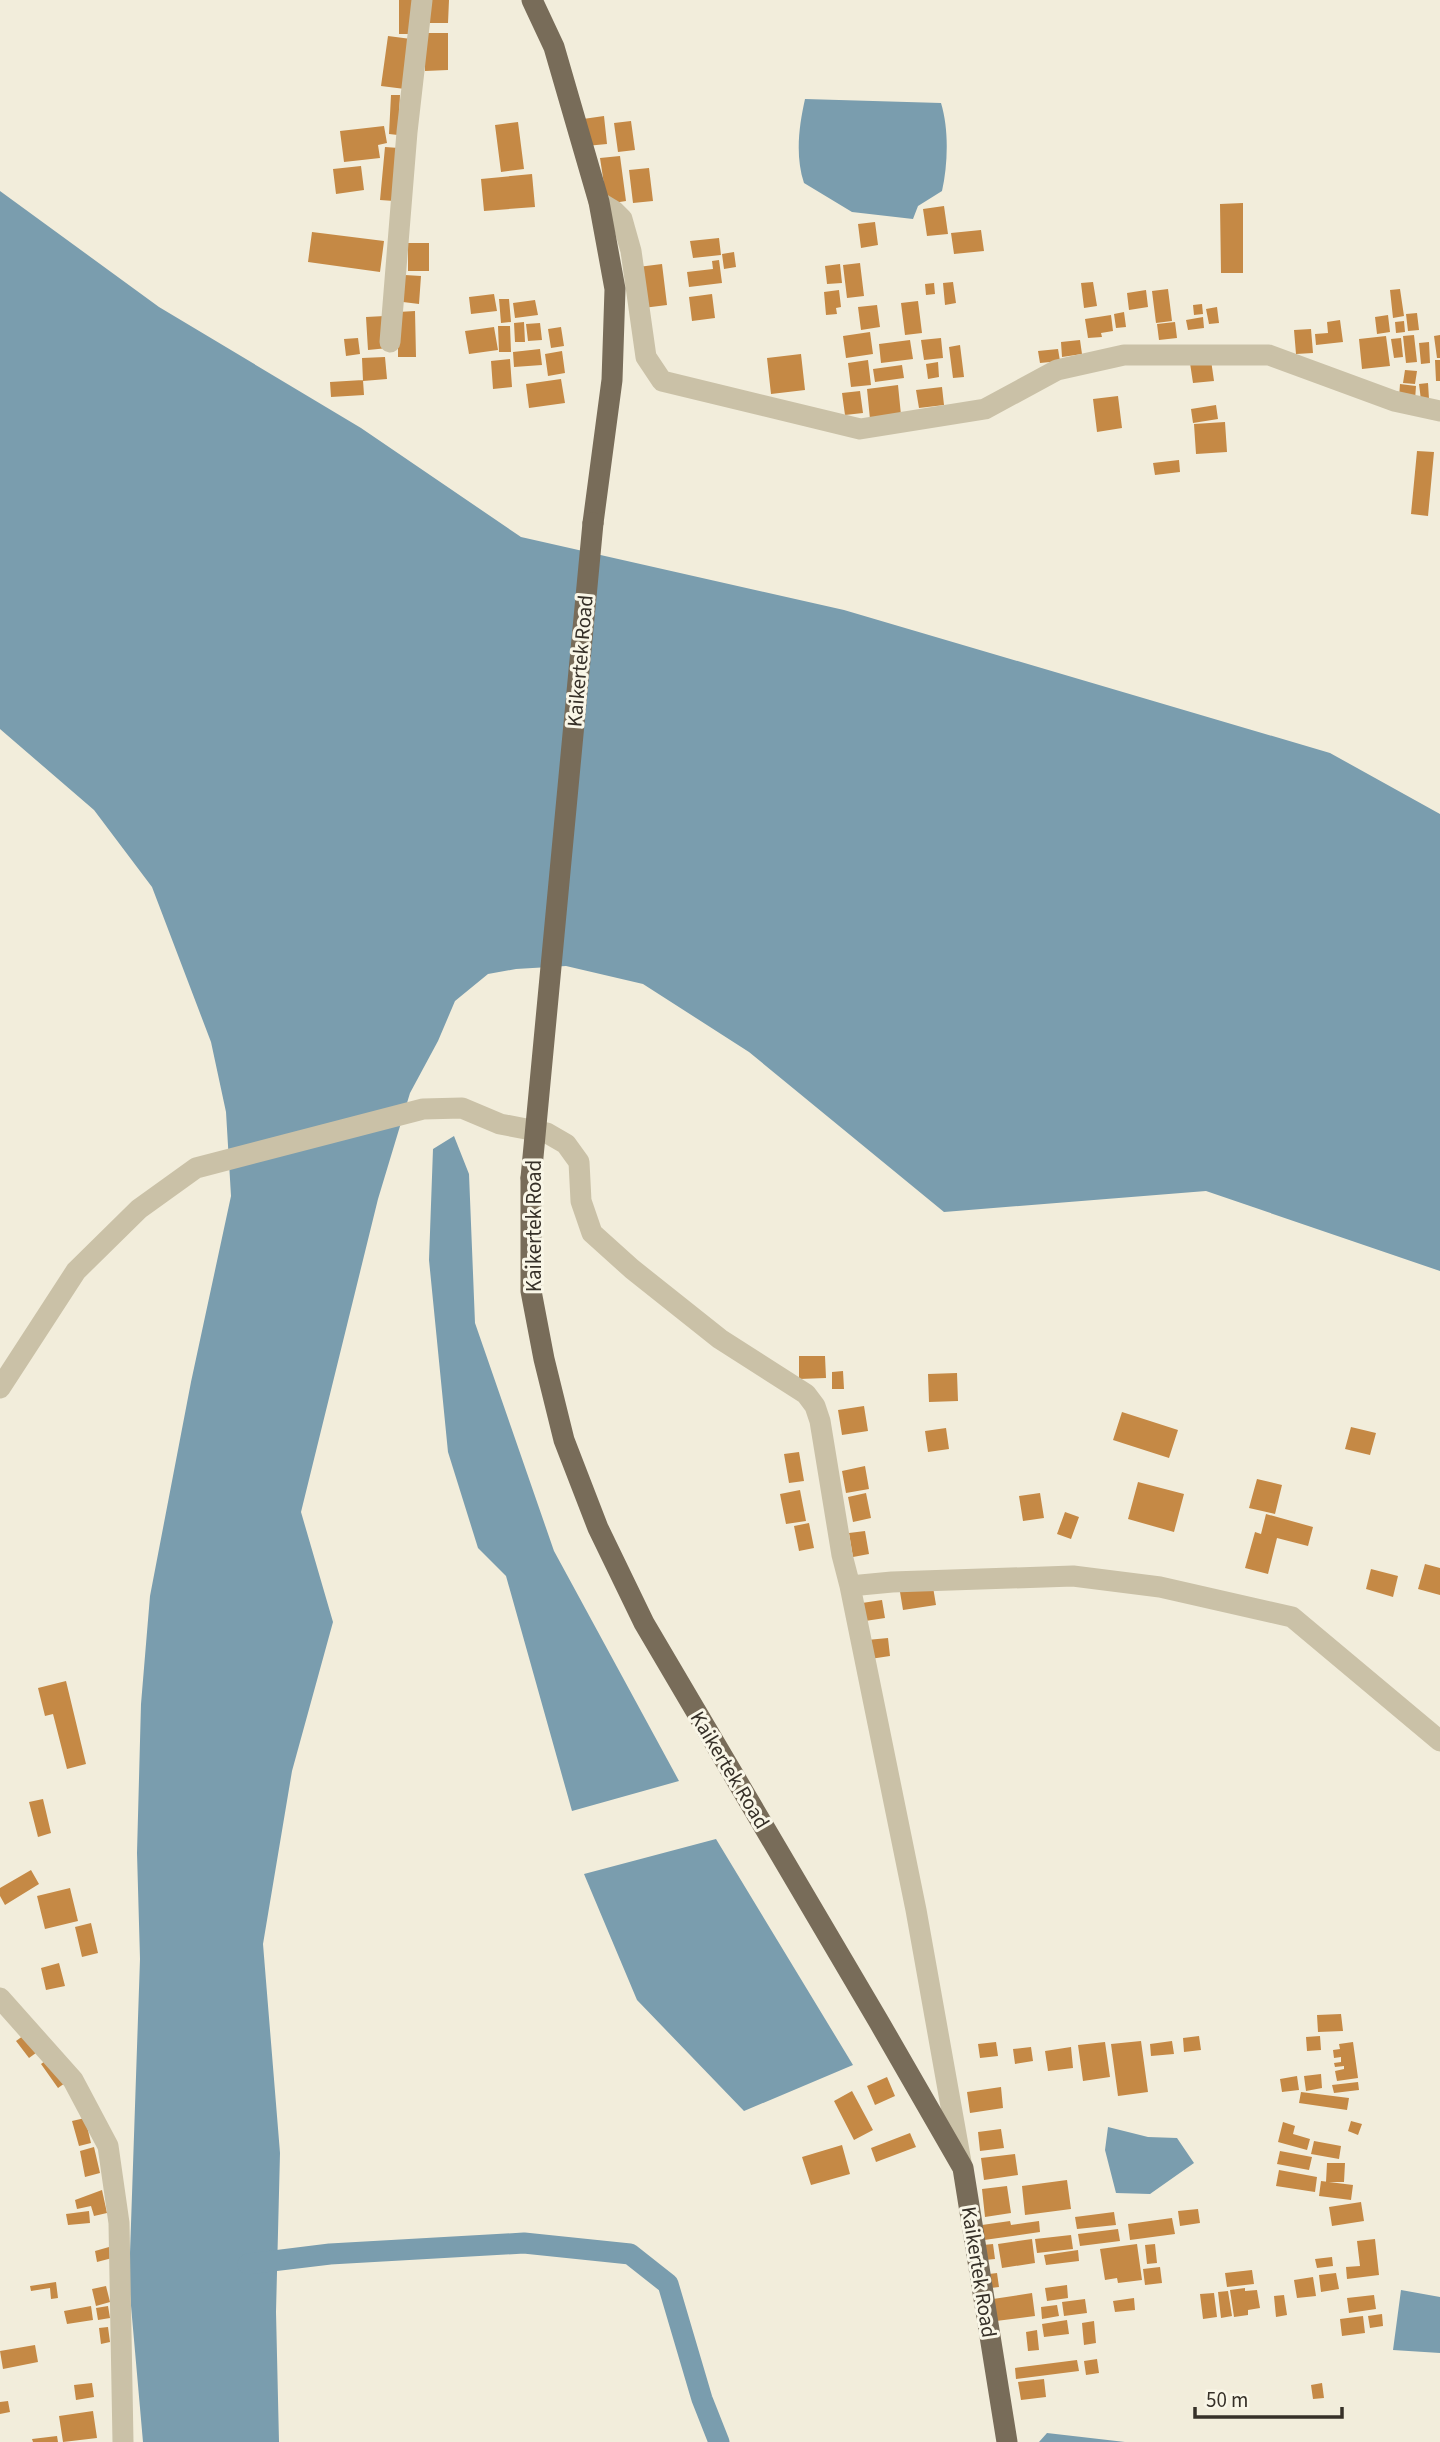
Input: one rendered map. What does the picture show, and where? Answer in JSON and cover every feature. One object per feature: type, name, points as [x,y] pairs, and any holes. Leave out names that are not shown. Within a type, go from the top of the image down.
[{"type":"main road","name":"Kaikertek Road","points":[[532,0],[554,47],[599,202],[615,289],[612,380],[593,523],[531,1178],[531,1291],[544,1359],[564,1440],[598,1528],[644,1623],[962,2168],[1007,2442]]},
{"type":"street","points":[[390,342],[407,132],[422,0]]},
{"type":"street","points":[[599,202],[622,219],[631,251],[646,357],[662,380],[860,429],[985,409],[1057,370],[1124,355],[1269,355],[1394,401],[1440,411]]},
{"type":"street","points":[[0,1388],[76,1271],[139,1209],[196,1168],[423,1109],[462,1108],[500,1124],[547,1133],[566,1144],[579,1162],[581,1201],[592,1233],[632,1269],[720,1339],[806,1394],[816,1406],[842,1555],[916,1910],[962,2168]]},
{"type":"street","points":[[850,1586],[892,1582],[1073,1576],[1160,1587],[1292,1617],[1440,1741]]},
{"type":"street","points":[[0,1998],[73,2080],[108,2146],[119,2223],[123,2442]]},
{"type":"water","points":[[805,99],[941,103],[947,147],[942,191],[918,206],[913,219],[852,212],[804,183],[799,141]]},
{"type":"water","points":[[0,191],[159,307],[361,428],[521,537],[844,610],[1330,753],[1440,814],[1440,1271],[1206,1191],[944,1212],[749,1052],[643,984],[566,966],[516,969],[488,974],[455,1001],[438,1041],[410,1093],[378,1199],[301,1512],[333,1622],[292,1771],[263,1944],[280,2153],[276,2312],[279,2442],[143,2442],[129,2283],[140,1959],[137,1853],[141,1704],[150,1596],[191,1382],[231,1196],[226,1112],[211,1042],[152,887],[94,810],[0,729]]},
{"type":"water","points":[[454,1136],[469,1174],[475,1323],[554,1551],[679,1781],[572,1811],[506,1576],[478,1548],[448,1452],[429,1260],[433,1149]]},
{"type":"water","points":[[716,1839],[853,2065],[744,2111],[637,2000],[584,1874]]},
{"type":"water","points":[[1108,2127],[1148,2137],[1177,2138],[1194,2163],[1150,2194],[1116,2193],[1105,2150]]},
{"type":"water","points":[[1401,2290],[1440,2297],[1440,2353],[1393,2350]]},
{"type":"water","points":[[1047,2433],[1125,2442],[1039,2442]]},
{"type":"building","points":[[399,0],[414,0],[415,34],[399,34]]},
{"type":"building","points":[[430,0],[449,0],[448,23],[430,23]]},
{"type":"building","points":[[425,33],[448,33],[448,70],[425,71]]},
{"type":"building","points":[[388,36],[411,39],[405,89],[381,86]]},
{"type":"building","points":[[391,95],[400,95],[398,135],[389,134]]},
{"type":"building","points":[[604,116],[607,144],[586,146],[583,119]]},
{"type":"building","points":[[631,121],[635,150],[618,152],[614,123]]},
{"type":"building","points":[[518,122],[524,169],[501,172],[495,125]]},
{"type":"building","points":[[384,126],[387,143],[378,145],[380,158],[344,162],[340,131]]},
{"type":"building","points":[[385,147],[399,148],[394,201],[380,200]]},
{"type":"building","points":[[620,156],[626,201],[607,204],[600,158]]},
{"type":"building","points":[[361,166],[364,190],[336,194],[333,169]]},
{"type":"building","points":[[649,168],[653,201],[633,203],[629,170]]},
{"type":"building","points":[[532,174],[535,207],[484,211],[481,179]]},
{"type":"building","points":[[1243,203],[1243,273],[1221,273],[1220,204]]},
{"type":"building","points":[[944,206],[948,234],[927,236],[923,209]]},
{"type":"building","points":[[875,222],[878,245],[861,248],[858,224]]},
{"type":"building","points":[[981,230],[984,251],[954,254],[951,233]]},
{"type":"building","points":[[312,232],[384,241],[380,272],[308,262]]},
{"type":"building","points":[[719,238],[721,255],[693,258],[690,241]]},
{"type":"building","points":[[408,243],[429,243],[429,271],[408,271]]},
{"type":"building","points":[[734,252],[736,267],[724,269],[722,254]]},
{"type":"building","points":[[719,260],[722,283],[689,287],[687,272],[713,269],[712,261]]},
{"type":"building","points":[[860,263],[864,296],[847,298],[843,265]]},
{"type":"building","points":[[662,264],[667,305],[643,308],[638,267]]},
{"type":"building","points":[[840,264],[842,283],[827,284],[825,266]]},
{"type":"building","points":[[405,275],[421,276],[419,304],[403,302]]},
{"type":"building","points":[[953,282],[956,303],[945,305],[943,283]]},
{"type":"building","points":[[1093,282],[1097,306],[1084,308],[1081,283]]},
{"type":"building","points":[[934,283],[935,294],[926,295],[925,284]]},
{"type":"building","points":[[1168,289],[1172,321],[1156,323],[1152,291]]},
{"type":"building","points":[[1400,289],[1404,316],[1393,318],[1390,290]]},
{"type":"building","points":[[839,290],[841,307],[836,308],[837,314],[826,315],[824,292]]},
{"type":"building","points":[[1146,290],[1148,307],[1129,310],[1127,293]]},
{"type":"building","points":[[494,294],[497,311],[471,314],[469,297]]},
{"type":"building","points":[[712,294],[715,318],[692,321],[689,297]]},
{"type":"building","points":[[499,299],[509,299],[511,322],[501,323]]},
{"type":"building","points":[[535,300],[538,315],[515,318],[513,303]]},
{"type":"building","points":[[918,301],[922,333],[905,335],[901,303]]},
{"type":"building","points":[[1202,304],[1203,314],[1194,315],[1193,305]]},
{"type":"building","points":[[877,305],[880,327],[861,330],[858,307]]},
{"type":"building","points":[[1217,307],[1219,323],[1209,324],[1206,309]]},
{"type":"building","points":[[415,311],[416,357],[398,357],[398,312]]},
{"type":"building","points":[[1124,312],[1126,327],[1116,328],[1114,314]]},
{"type":"building","points":[[1417,313],[1419,330],[1408,331],[1406,314]]},
{"type":"building","points":[[1111,315],[1113,331],[1101,333],[1102,337],[1088,338],[1085,319]]},
{"type":"building","points":[[1388,315],[1390,332],[1377,334],[1375,317]]},
{"type":"building","points":[[385,316],[388,348],[368,350],[366,317]]},
{"type":"building","points":[[1203,317],[1204,328],[1188,330],[1186,320]]},
{"type":"building","points":[[1340,320],[1343,342],[1316,345],[1315,334],[1328,333],[1327,322]]},
{"type":"building","points":[[1404,321],[1405,332],[1396,333],[1395,322]]},
{"type":"building","points":[[524,322],[525,342],[515,342],[514,323]]},
{"type":"building","points":[[1175,322],[1177,338],[1159,340],[1157,324]]},
{"type":"building","points":[[540,323],[542,340],[528,341],[526,324]]},
{"type":"building","points":[[498,326],[510,326],[511,352],[499,352]]},
{"type":"building","points":[[494,327],[498,350],[469,354],[465,331]]},
{"type":"building","points":[[561,327],[564,346],[551,348],[548,329]]},
{"type":"building","points":[[1311,329],[1313,353],[1296,354],[1294,330]]},
{"type":"building","points":[[870,332],[873,354],[846,358],[843,336]]},
{"type":"building","points":[[1414,335],[1417,362],[1406,363],[1403,336]]},
{"type":"building","points":[[1440,335],[1440,358],[1437,358],[1434,336]]},
{"type":"building","points":[[1386,336],[1390,366],[1362,369],[1359,339]]},
{"type":"building","points":[[358,338],[360,354],[346,356],[344,339]]},
{"type":"building","points":[[941,338],[943,358],[924,360],[921,340]]},
{"type":"building","points":[[1401,338],[1403,357],[1394,358],[1391,339]]},
{"type":"building","points":[[910,340],[913,359],[881,363],[879,344]]},
{"type":"building","points":[[1080,340],[1082,354],[1062,357],[1061,342]]},
{"type":"building","points":[[1429,342],[1430,363],[1421,364],[1419,343]]},
{"type":"building","points":[[960,345],[964,377],[953,378],[949,347]]},
{"type":"building","points":[[540,349],[542,365],[514,367],[513,352]]},
{"type":"building","points":[[1058,349],[1060,361],[1040,363],[1038,351]]},
{"type":"building","points":[[562,351],[565,373],[548,376],[545,354]]},
{"type":"building","points":[[801,354],[805,390],[771,394],[767,358]]},
{"type":"building","points":[[385,357],[387,379],[363,381],[362,358]]},
{"type":"building","points":[[510,359],[512,387],[493,389],[491,361]]},
{"type":"building","points":[[868,360],[871,385],[851,387],[848,363]]},
{"type":"building","points":[[1211,360],[1214,381],[1193,383],[1190,363]]},
{"type":"building","points":[[1435,360],[1440,360],[1440,381],[1436,381]]},
{"type":"building","points":[[938,362],[939,377],[928,379],[926,364]]},
{"type":"building","points":[[902,365],[904,378],[875,382],[873,369]]},
{"type":"building","points":[[1405,370],[1417,371],[1415,384],[1403,383]]},
{"type":"building","points":[[561,379],[565,403],[529,408],[526,384]]},
{"type":"building","points":[[363,380],[364,395],[331,397],[330,382]]},
{"type":"building","points":[[1428,383],[1429,399],[1421,400],[1419,384]]},
{"type":"building","points":[[1400,384],[1416,386],[1415,400],[1399,398]]},
{"type":"building","points":[[898,385],[901,415],[870,419],[867,389]]},
{"type":"building","points":[[942,387],[944,405],[919,408],[916,390]]},
{"type":"building","points":[[860,391],[863,413],[845,415],[842,393]]},
{"type":"building","points":[[1118,396],[1122,428],[1097,432],[1093,399]]},
{"type":"building","points":[[1216,405],[1218,419],[1193,423],[1191,409]]},
{"type":"building","points":[[1225,422],[1227,452],[1196,454],[1194,424]]},
{"type":"building","points":[[1417,451],[1434,452],[1428,516],[1411,514]]},
{"type":"building","points":[[1179,460],[1180,472],[1155,475],[1153,463]]},
{"type":"building","points":[[799,1356],[825,1356],[826,1378],[799,1379]]},
{"type":"building","points":[[843,1371],[844,1389],[832,1389],[832,1372]]},
{"type":"building","points":[[957,1373],[958,1401],[929,1402],[928,1374]]},
{"type":"building","points":[[864,1406],[868,1431],[842,1435],[838,1410]]},
{"type":"building","points":[[1122,1412],[1178,1430],[1169,1458],[1113,1440]]},
{"type":"building","points":[[1351,1427],[1376,1433],[1370,1455],[1345,1449]]},
{"type":"building","points":[[946,1428],[949,1449],[928,1452],[925,1431]]},
{"type":"building","points":[[799,1452],[804,1481],[789,1483],[784,1454]]},
{"type":"building","points":[[865,1466],[869,1489],[846,1493],[842,1471]]},
{"type":"building","points":[[1257,1479],[1282,1485],[1275,1514],[1249,1508]]},
{"type":"building","points":[[1138,1482],[1184,1494],[1174,1532],[1128,1519]]},
{"type":"building","points":[[800,1490],[806,1521],[786,1524],[780,1494]]},
{"type":"building","points":[[866,1493],[871,1518],[853,1522],[848,1497]]},
{"type":"building","points":[[1040,1493],[1044,1518],[1023,1521],[1019,1496]]},
{"type":"building","points":[[1065,1512],[1079,1517],[1071,1539],[1057,1534]]},
{"type":"building","points":[[1266,1514],[1313,1527],[1308,1546],[1277,1538],[1268,1574],[1245,1568],[1255,1532],[1261,1534]]},
{"type":"building","points":[[809,1523],[814,1548],[799,1551],[794,1526]]},
{"type":"building","points":[[865,1531],[869,1554],[853,1557],[849,1533]]},
{"type":"building","points":[[1425,1564],[1440,1568],[1440,1595],[1418,1589]]},
{"type":"building","points":[[1371,1569],[1398,1576],[1393,1597],[1366,1589]]},
{"type":"building","points":[[933,1587],[936,1605],[903,1610],[900,1592]]},
{"type":"building","points":[[882,1600],[885,1618],[865,1621],[862,1603]]},
{"type":"building","points":[[888,1638],[890,1656],[870,1659],[867,1640]]},
{"type":"building","points":[[66,1681],[86,1764],[67,1769],[53,1714],[45,1716],[38,1688]]},
{"type":"building","points":[[43,1799],[51,1833],[38,1837],[29,1802]]},
{"type":"building","points":[[31,1870],[39,1884],[5,1905],[0,1896],[0,1888]]},
{"type":"building","points":[[70,1888],[78,1921],[45,1929],[37,1896]]},
{"type":"building","points":[[91,1923],[98,1953],[82,1957],[75,1927]]},
{"type":"building","points":[[59,1963],[65,1986],[46,1990],[41,1968]]},
{"type":"building","points":[[1341,2014],[1343,2031],[1318,2032],[1317,2015]]},
{"type":"building","points":[[27,2033],[40,2050],[29,2058],[16,2041]]},
{"type":"building","points":[[1199,2036],[1201,2050],[1184,2052],[1183,2038]]},
{"type":"building","points":[[1320,2036],[1321,2050],[1307,2051],[1306,2037]]},
{"type":"building","points":[[1141,2041],[1148,2092],[1118,2096],[1111,2044]]},
{"type":"building","points":[[1172,2041],[1174,2054],[1151,2056],[1150,2044]]},
{"type":"building","points":[[996,2042],[998,2056],[980,2058],[978,2044]]},
{"type":"building","points":[[1105,2042],[1110,2077],[1083,2081],[1078,2045]]},
{"type":"building","points":[[1353,2042],[1358,2078],[1337,2081],[1335,2071],[1344,2069],[1344,2066],[1335,2067],[1334,2063],[1341,2062],[1341,2057],[1334,2058],[1333,2050],[1340,2049],[1339,2044]]},
{"type":"building","points":[[1031,2047],[1033,2061],[1015,2064],[1013,2049]]},
{"type":"building","points":[[1071,2047],[1073,2068],[1048,2071],[1045,2051]]},
{"type":"building","points":[[48,2059],[65,2083],[58,2088],[41,2064]]},
{"type":"building","points":[[1321,2074],[1322,2088],[1306,2091],[1304,2076]]},
{"type":"building","points":[[1297,2076],[1299,2090],[1282,2092],[1280,2079]]},
{"type":"building","points":[[887,2077],[895,2096],[875,2105],[867,2086]]},
{"type":"building","points":[[1358,2082],[1359,2090],[1334,2093],[1332,2085]]},
{"type":"building","points":[[1001,2087],[1003,2108],[970,2113],[967,2092]]},
{"type":"building","points":[[852,2091],[873,2130],[854,2140],[834,2101]]},
{"type":"building","points":[[1301,2092],[1349,2098],[1347,2110],[1299,2103]]},
{"type":"building","points":[[85,2118],[91,2143],[79,2146],[72,2121]]},
{"type":"building","points":[[1351,2121],[1362,2124],[1358,2135],[1348,2131]]},
{"type":"building","points":[[1283,2122],[1295,2126],[1293,2134],[1310,2139],[1307,2150],[1278,2142]]},
{"type":"building","points":[[1001,2129],[1004,2148],[980,2151],[978,2132]]},
{"type":"building","points":[[910,2133],[916,2147],[876,2162],[871,2148]]},
{"type":"building","points":[[1314,2141],[1341,2146],[1339,2159],[1311,2154]]},
{"type":"building","points":[[842,2145],[850,2174],[811,2185],[802,2157]]},
{"type":"building","points":[[94,2147],[100,2173],[85,2177],[80,2151]]},
{"type":"building","points":[[1280,2151],[1312,2157],[1309,2170],[1277,2164]]},
{"type":"building","points":[[1015,2154],[1018,2175],[984,2180],[981,2158]]},
{"type":"building","points":[[1327,2163],[1345,2163],[1344,2182],[1326,2182]]},
{"type":"building","points":[[1279,2170],[1317,2177],[1315,2192],[1276,2186]]},
{"type":"building","points":[[1067,2180],[1071,2209],[1025,2215],[1022,2186]]},
{"type":"building","points":[[1321,2181],[1353,2185],[1351,2200],[1319,2196]]},
{"type":"building","points":[[1007,2186],[1011,2213],[985,2217],[982,2189]]},
{"type":"building","points":[[102,2190],[107,2213],[94,2216],[91,2206],[77,2209],[75,2200]]},
{"type":"building","points":[[1361,2202],[1364,2221],[1332,2226],[1329,2207]]},
{"type":"building","points":[[1198,2209],[1200,2223],[1180,2226],[1178,2211]]},
{"type":"building","points":[[89,2211],[90,2223],[68,2225],[66,2214]]},
{"type":"building","points":[[1114,2212],[1116,2225],[1077,2229],[1075,2217]]},
{"type":"building","points":[[1172,2218],[1175,2234],[1130,2240],[1128,2224]]},
{"type":"building","points":[[1010,2221],[1011,2225],[1039,2221],[1040,2232],[984,2240],[982,2225]]},
{"type":"building","points":[[1118,2229],[1120,2241],[1080,2246],[1078,2234]]},
{"type":"building","points":[[1071,2235],[1073,2249],[1037,2253],[1035,2239]]},
{"type":"building","points":[[1032,2239],[1035,2263],[1002,2268],[998,2244]]},
{"type":"building","points":[[1375,2239],[1379,2275],[1347,2279],[1346,2267],[1360,2266],[1357,2241]]},
{"type":"building","points":[[993,2244],[995,2259],[985,2260],[983,2245]]},
{"type":"building","points":[[1137,2244],[1142,2280],[1118,2283],[1117,2278],[1105,2280],[1100,2249]]},
{"type":"building","points":[[1155,2244],[1157,2263],[1147,2264],[1145,2245]]},
{"type":"building","points":[[109,2247],[112,2258],[97,2262],[95,2251]]},
{"type":"building","points":[[1078,2250],[1079,2261],[1046,2265],[1044,2255]]},
{"type":"building","points":[[1332,2257],[1333,2266],[1317,2268],[1315,2259]]},
{"type":"building","points":[[1160,2267],[1162,2283],[1145,2285],[1143,2269]]},
{"type":"building","points":[[1252,2270],[1254,2284],[1227,2287],[1225,2273]]},
{"type":"building","points":[[997,2273],[999,2287],[991,2288],[989,2274]]},
{"type":"building","points":[[1336,2273],[1339,2289],[1321,2292],[1319,2275]]},
{"type":"building","points":[[1313,2277],[1316,2296],[1297,2298],[1294,2280]]},
{"type":"building","points":[[56,2282],[58,2298],[51,2299],[50,2288],[31,2291],[30,2286]]},
{"type":"building","points":[[1067,2285],[1068,2298],[1047,2301],[1045,2288]]},
{"type":"building","points":[[106,2286],[110,2302],[96,2306],[92,2289]]},
{"type":"building","points":[[1245,2288],[1245,2291],[1257,2290],[1260,2308],[1248,2310],[1248,2315],[1234,2317],[1230,2290]]},
{"type":"building","points":[[1228,2291],[1232,2316],[1221,2318],[1218,2292]]},
{"type":"building","points":[[1032,2293],[1035,2316],[996,2321],[993,2299]]},
{"type":"building","points":[[1214,2293],[1217,2317],[1203,2319],[1200,2294]]},
{"type":"building","points":[[1284,2295],[1287,2315],[1276,2317],[1274,2296]]},
{"type":"building","points":[[1374,2295],[1376,2309],[1349,2313],[1347,2298]]},
{"type":"building","points":[[1134,2298],[1135,2310],[1115,2312],[1113,2301]]},
{"type":"building","points":[[1085,2299],[1087,2313],[1064,2316],[1062,2302]]},
{"type":"building","points":[[1057,2305],[1059,2316],[1042,2319],[1041,2307]]},
{"type":"building","points":[[91,2306],[93,2320],[67,2324],[64,2311]]},
{"type":"building","points":[[108,2306],[110,2318],[98,2320],[96,2308]]},
{"type":"building","points":[[1382,2314],[1383,2326],[1370,2328],[1368,2316]]},
{"type":"building","points":[[1363,2316],[1365,2333],[1342,2336],[1340,2319]]},
{"type":"building","points":[[1067,2320],[1069,2334],[1044,2337],[1042,2324]]},
{"type":"building","points":[[1094,2321],[1096,2343],[1084,2345],[1082,2323]]},
{"type":"building","points":[[108,2327],[110,2342],[101,2344],[99,2328]]},
{"type":"building","points":[[1037,2330],[1039,2350],[1028,2351],[1026,2332]]},
{"type":"building","points":[[35,2345],[38,2362],[3,2369],[0,2351]]},
{"type":"building","points":[[1097,2359],[1099,2373],[1086,2375],[1084,2361]]},
{"type":"building","points":[[1077,2360],[1079,2371],[1016,2379],[1015,2368]]},
{"type":"building","points":[[1044,2379],[1046,2397],[1021,2400],[1018,2382]]},
{"type":"building","points":[[92,2383],[94,2397],[76,2400],[74,2385]]},
{"type":"building","points":[[1322,2383],[1324,2398],[1313,2399],[1311,2385]]},
{"type":"building","points":[[8,2401],[10,2412],[0,2414],[0,2402]]},
{"type":"building","points":[[93,2411],[97,2438],[63,2442],[59,2416]]},
{"type":"building","points":[[57,2436],[58,2442],[33,2442],[32,2439]]},
{"type":"waterway","points":[[248,2264],[330,2254],[524,2243],[630,2254],[668,2284],[702,2399],[719,2442]]}]
